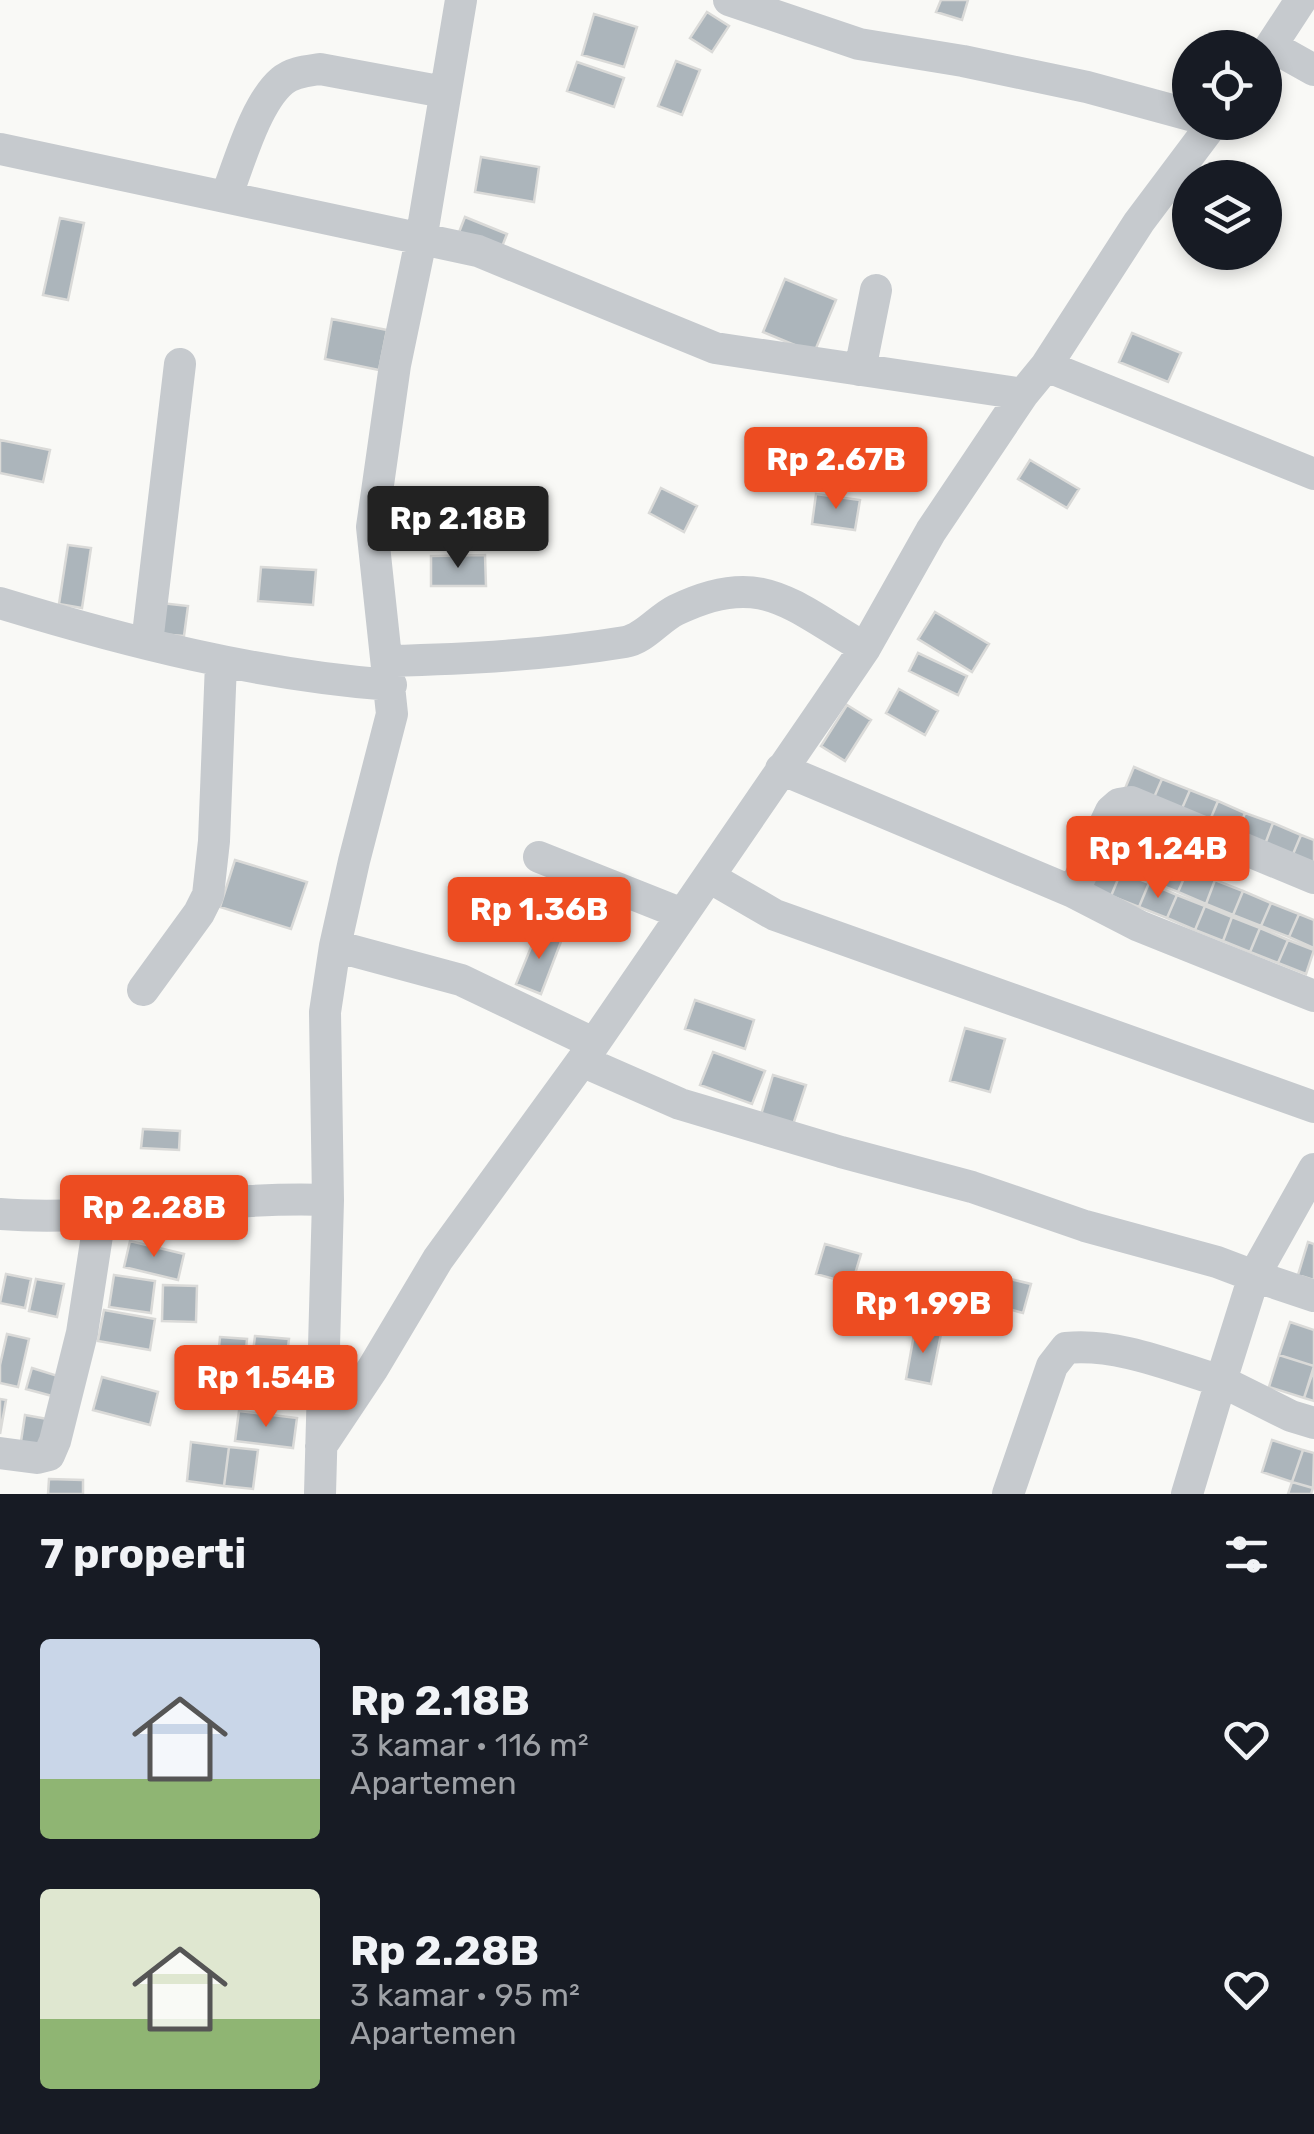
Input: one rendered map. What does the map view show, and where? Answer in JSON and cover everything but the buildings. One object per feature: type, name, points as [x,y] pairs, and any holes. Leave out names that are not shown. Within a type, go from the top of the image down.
[{"type":"street","points":[[320,1494],[328,1200],[325,1012],[334,946],[392,714],[372,527],[395,365],[421,240],[461,0]]},
{"type":"street","points":[[729,0],[859,44],[964,60],[1172,110]]},
{"type":"street","points":[[1281,30],[1301,0]]},
{"type":"street","points":[[1282,56],[1314,70]]},
{"type":"street","points":[[226,197],[255,123],[284,78],[320,69],[444,92]]},
{"type":"street","points":[[321,1446],[438,1259],[709,877],[865,648],[931,531],[1140,222],[1201,140]]},
{"type":"street","points":[[0,148],[478,252],[716,348],[1023,394]]},
{"type":"street","points":[[860,370],[876,290]]},
{"type":"street","points":[[147,643],[180,364]]},
{"type":"street","points":[[1046,366],[1314,474]]},
{"type":"street","points":[[0,604],[221,664],[314,680],[629,642],[659,619],[704,596],[735,590],[767,592],[865,648]]},
{"type":"street","points":[[144,990],[200,913],[208,895],[214,842],[221,664]]},
{"type":"street","points":[[781,769],[1072,892],[1139,926],[1314,996]]},
{"type":"street","points":[[1072,892],[1112,810],[1131,802],[1314,878]]},
{"type":"street","points":[[538,857],[680,913]]},
{"type":"street","points":[[709,877],[775,915],[1314,1107]]},
{"type":"street","points":[[334,946],[461,980],[680,1104],[972,1187],[1314,1296]]},
{"type":"street","points":[[1187,1494],[1254,1276],[1314,1169]]},
{"type":"street","points":[[0,1214],[100,1216],[194,1204],[288,1198],[328,1200]]},
{"type":"street","points":[[0,1453],[37,1458],[49,1455],[55,1441],[82,1333],[100,1216]]},
{"type":"street","points":[[1008,1494],[1052,1366],[1066,1348],[1116,1350],[1221,1381],[1291,1416],[1314,1423]]}]
